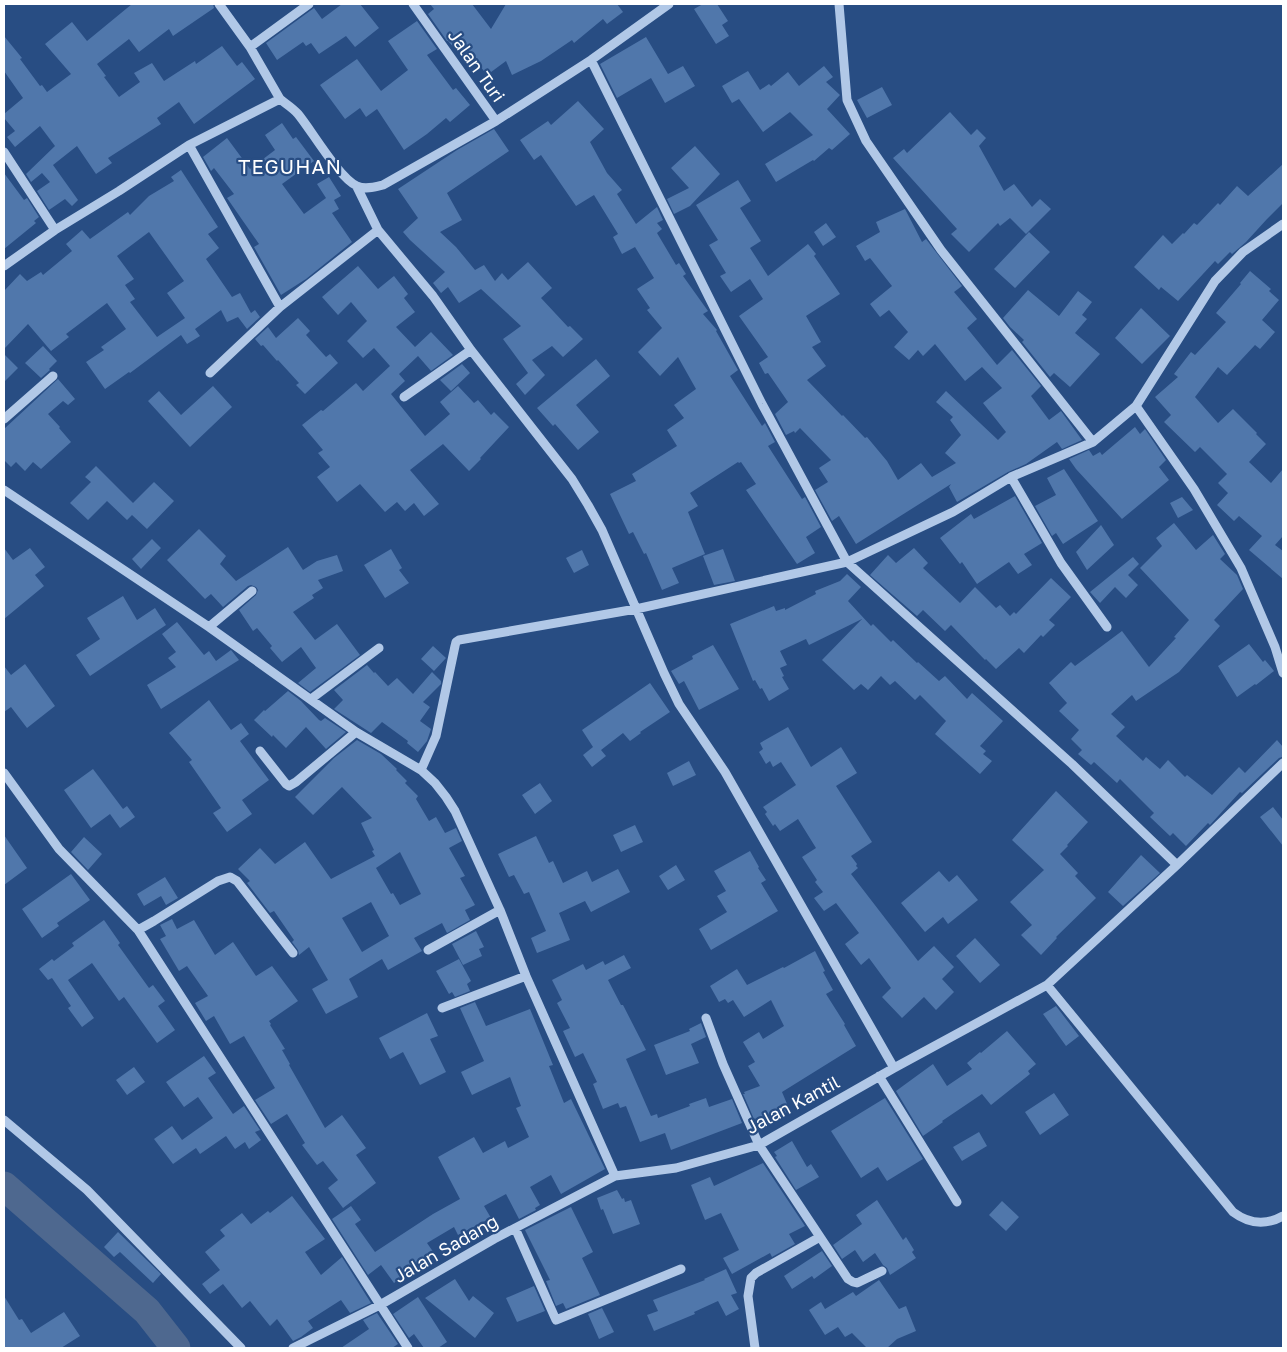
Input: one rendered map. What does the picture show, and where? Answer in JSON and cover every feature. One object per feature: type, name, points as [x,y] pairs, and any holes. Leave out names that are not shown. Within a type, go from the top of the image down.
[{"type":"street","points":[[219,4],[250,47],[280,99],[296,112],[349,181],[357,186],[372,188],[383,185],[496,121],[591,60],[669,4]]},
{"type":"street","points":[[250,47],[309,4]]},
{"type":"street","name":"Jalan Turi","points":[[413,4],[496,121]]},
{"type":"street","points":[[839,4],[847,100],[866,141],[941,250],[1093,442]]},
{"type":"street","points":[[591,60],[757,395],[847,562],[1072,764],[1177,864]]},
{"type":"street","points":[[4,266],[55,230],[119,192],[189,146],[280,99]]},
{"type":"street","points":[[189,146],[280,307]]},
{"type":"street","points":[[4,152],[55,230]]},
{"type":"street","points":[[357,186],[378,230],[433,296],[472,350],[572,479],[588,505],[602,530],[679,704],[725,772],[894,1068]]},
{"type":"street","points":[[421,770],[436,736],[456,642],[459,640],[636,609],[847,562],[953,512],[1012,477],[1093,442],[1136,406],[1214,281],[1244,252],[1283,224]]},
{"type":"street","points":[[210,373],[280,307],[378,230]]},
{"type":"street","points":[[404,397],[472,350]]},
{"type":"street","points":[[4,419],[52,376]]},
{"type":"street","points":[[1136,406],[1194,489],[1241,568],[1275,647],[1283,673]]},
{"type":"street","points":[[1012,477],[1061,563],[1107,627]]},
{"type":"street","points":[[4,490],[209,627],[356,732],[421,770],[435,783],[455,811],[615,1176]]},
{"type":"street","points":[[209,627],[252,591]]},
{"type":"street","points":[[311,699],[380,648]]},
{"type":"street","points":[[260,752],[289,786],[356,732]]},
{"type":"street","name":"Jalan Kantil","points":[[615,1176],[676,1168],[760,1145],[894,1068],[1047,985],[1283,763]]},
{"type":"street","points":[[4,773],[58,849],[138,930],[408,1348]]},
{"type":"street","points":[[138,930],[218,881],[230,877],[237,881],[293,953]]},
{"type":"street","points":[[428,950],[500,910]]},
{"type":"street","points":[[442,1008],[526,976]]},
{"type":"street","points":[[1047,985],[1233,1212],[1256,1223],[1271,1222],[1283,1216]]},
{"type":"street","points":[[706,1018],[723,1064],[760,1145],[848,1279],[856,1283],[882,1270]]},
{"type":"street","points":[[880,1076],[957,1202]]},
{"type":"street","points":[[4,1120],[87,1190],[241,1348]]},
{"type":"street","name":"Jalan Sadang","points":[[292,1348],[380,1305],[515,1228],[615,1176]]},
{"type":"street","points":[[515,1228],[556,1320],[681,1269]]},
{"type":"street","points":[[756,1348],[748,1296],[751,1278],[756,1273],[820,1237]]},
{"type":"building","points":[[132,4],[213,4],[214,8],[173,36],[169,29],[139,52],[129,39],[97,64],[119,97],[140,82],[134,73],[152,63],[164,81],[195,61],[196,64],[222,46],[237,66],[242,62],[255,79],[194,124],[179,102],[157,118],[161,124],[108,158],[112,163],[96,174],[77,146],[53,165],[78,200],[72,206],[65,199],[49,210],[37,191],[50,182],[42,173],[31,182],[26,174],[55,146],[40,126],[15,147],[7,137],[15,131],[4,118],[4,114],[23,98],[4,71],[4,36],[22,58],[20,59],[40,86],[42,85],[47,92],[71,74],[45,44],[72,22],[87,41]]},
{"type":"building","points":[[342,4],[360,4],[379,28],[355,47],[346,36],[319,54],[311,43],[306,46],[303,42],[277,60],[266,43],[314,8],[322,19]]},
{"type":"building","points":[[430,4],[472,4],[491,29],[506,4],[617,4],[623,12],[607,24],[603,19],[574,43],[572,40],[541,61],[512,75],[506,61],[487,75],[470,53],[464,59],[447,41],[428,14],[434,9]]},
{"type":"building","points":[[703,4],[717,4],[728,21],[722,25],[729,36],[716,44],[694,9]]},
{"type":"building","points":[[417,21],[437,49],[427,55],[453,90],[456,88],[470,105],[450,122],[446,118],[404,150],[377,109],[366,117],[360,108],[345,119],[320,85],[357,59],[381,91],[408,70],[388,41]]},
{"type":"building","points":[[646,37],[668,74],[683,66],[695,86],[665,103],[651,78],[617,98],[600,64]]},
{"type":"building","points":[[824,66],[833,77],[826,82],[840,95],[827,109],[850,134],[832,150],[829,148],[814,161],[776,182],[765,164],[813,135],[790,112],[763,132],[739,99],[732,103],[722,86],[748,71],[760,90],[769,84],[771,86],[788,72],[799,86]]},
{"type":"building","points":[[882,87],[892,105],[867,118],[857,100]]},
{"type":"building","points":[[578,101],[604,129],[590,142],[607,173],[622,190],[617,194],[636,224],[657,207],[663,220],[657,223],[662,229],[657,233],[676,265],[679,263],[686,274],[683,276],[708,311],[703,314],[717,330],[738,370],[730,376],[762,426],[765,423],[775,442],[768,446],[802,499],[805,497],[821,527],[806,537],[815,553],[797,564],[746,490],[756,484],[741,462],[738,462],[690,493],[698,506],[688,512],[705,554],[672,568],[679,583],[662,590],[646,553],[644,554],[633,532],[629,534],[610,494],[636,481],[632,474],[677,446],[667,430],[684,418],[674,405],[696,389],[678,357],[660,376],[638,352],[662,328],[647,310],[650,308],[637,289],[654,278],[635,247],[622,254],[613,237],[618,234],[594,195],[576,206],[541,155],[534,160],[520,140],[548,121],[551,125]]},
{"type":"building","points":[[950,112],[971,135],[977,129],[986,138],[979,146],[1004,191],[1014,184],[1032,207],[1040,199],[1051,209],[1026,234],[1010,218],[1000,226],[998,223],[969,252],[951,234],[957,229],[893,158],[904,149],[907,153]]},
{"type":"building","points":[[282,123],[293,139],[296,137],[314,161],[282,184],[304,214],[326,198],[317,184],[329,177],[341,196],[334,200],[339,209],[332,213],[352,242],[306,279],[281,295],[254,247],[259,244],[227,198],[234,194],[214,168],[211,171],[203,157],[227,138],[250,169],[275,150],[265,135]]},
{"type":"building","points":[[494,129],[509,151],[447,193],[462,220],[440,232],[456,247],[475,270],[484,265],[495,281],[502,273],[508,280],[528,262],[552,288],[541,298],[568,327],[570,326],[583,339],[563,357],[552,346],[532,360],[545,375],[525,395],[516,384],[528,373],[503,339],[521,326],[481,289],[459,303],[448,287],[441,293],[433,283],[445,272],[403,232],[418,218],[398,189],[457,150]]},
{"type":"building","points":[[695,146],[720,174],[690,206],[674,214],[667,199],[689,188],[671,168]]},
{"type":"building","points":[[1283,164],[1283,203],[1232,254],[1230,252],[1218,264],[1215,261],[1178,301],[1161,287],[1159,290],[1134,267],[1163,235],[1172,244],[1194,223],[1197,225],[1218,203],[1220,205],[1237,186],[1248,196]]},
{"type":"building","points":[[181,170],[218,227],[208,234],[219,248],[206,259],[232,297],[240,293],[251,313],[255,310],[260,317],[247,329],[238,317],[227,322],[221,310],[195,329],[200,336],[187,344],[181,335],[105,389],[86,362],[104,350],[101,347],[126,329],[107,303],[66,334],[69,337],[51,351],[28,324],[4,349],[4,291],[20,274],[27,281],[41,272],[43,275],[72,251],[66,244],[82,230],[90,239],[128,212],[130,215],[149,196],[174,181],[171,177]],"holes":[[[149,232],[184,281],[167,293],[185,318],[157,337],[130,302],[135,299],[125,285],[134,279],[117,256]]]},
{"type":"building","points":[[4,173],[24,200],[27,198],[39,217],[34,221],[36,223],[4,249]]},
{"type":"building","points":[[738,180],[751,201],[740,208],[761,241],[750,248],[768,276],[808,244],[840,294],[806,316],[821,342],[812,347],[826,366],[807,380],[865,438],[867,437],[887,461],[898,480],[921,463],[932,477],[956,463],[945,453],[961,435],[950,420],[953,417],[936,402],[946,391],[998,440],[1006,432],[983,403],[1002,388],[982,367],[965,381],[935,344],[923,356],[918,350],[909,360],[894,347],[908,332],[889,310],[880,317],[870,304],[892,286],[870,258],[865,261],[856,246],[880,232],[876,222],[905,209],[922,242],[926,239],[962,286],[954,292],[977,319],[967,328],[997,365],[1012,350],[1041,386],[1031,396],[1049,420],[1061,411],[1082,440],[1062,449],[1057,442],[1026,464],[1008,472],[957,502],[949,487],[951,484],[856,544],[839,516],[832,521],[815,490],[828,482],[819,468],[831,460],[800,428],[795,433],[794,431],[786,435],[775,414],[788,402],[768,373],[765,374],[759,363],[768,357],[739,316],[763,299],[750,279],[731,292],[720,276],[726,273],[709,245],[718,240],[696,205]]},
{"type":"building","points":[[826,223],[836,237],[823,246],[814,232]]},
{"type":"building","points":[[1029,232],[1050,252],[1015,288],[994,269]]},
{"type":"building","points":[[358,266],[378,289],[394,276],[408,294],[404,298],[415,312],[396,327],[415,347],[431,332],[453,355],[431,371],[418,356],[399,374],[405,381],[391,394],[425,436],[450,414],[440,402],[458,386],[474,403],[478,400],[491,415],[494,412],[509,427],[469,471],[443,444],[410,470],[439,504],[424,516],[414,503],[405,511],[397,502],[385,512],[360,484],[337,502],[317,477],[330,467],[318,453],[323,450],[302,425],[321,410],[323,411],[356,383],[363,391],[390,366],[374,348],[363,358],[347,341],[367,321],[351,302],[338,315],[322,297]]},
{"type":"building","points":[[1250,271],[1271,289],[1269,291],[1279,300],[1262,320],[1275,332],[1260,349],[1255,345],[1227,375],[1218,367],[1195,397],[1218,423],[1233,409],[1257,433],[1266,444],[1249,462],[1271,483],[1283,469],[1283,536],[1275,545],[1283,551],[1283,579],[1249,550],[1262,536],[1239,516],[1234,521],[1217,505],[1228,493],[1218,483],[1227,474],[1200,447],[1195,452],[1164,422],[1171,415],[1155,397],[1178,377],[1174,374],[1191,352],[1195,355],[1226,322],[1216,313]]},
{"type":"building","points":[[1028,290],[1059,316],[1078,291],[1092,302],[1082,315],[1087,319],[1075,333],[1100,354],[1070,387],[1054,373],[1050,377],[1022,342],[1024,340],[1003,318]]},
{"type":"building","points":[[1141,308],[1170,336],[1142,364],[1115,338]]},
{"type":"building","points":[[298,318],[310,331],[306,335],[326,357],[330,354],[338,363],[305,394],[296,385],[299,383],[255,339],[268,327],[276,338]]},
{"type":"building","points":[[43,346],[57,361],[41,378],[25,363]]},
{"type":"building","points":[[4,354],[18,368],[4,382]]},
{"type":"building","points":[[596,359],[610,376],[576,405],[599,432],[578,450],[555,424],[553,426],[537,408]]},
{"type":"building","points":[[462,364],[470,373],[451,391],[440,380]]},
{"type":"building","points":[[58,379],[75,399],[68,405],[63,401],[48,414],[71,442],[41,469],[33,462],[25,471],[16,462],[11,467],[4,460],[4,429]]},
{"type":"building","points":[[213,386],[232,407],[190,447],[148,401],[159,391],[181,415]]},
{"type":"building","points":[[1135,427],[1140,434],[1145,429],[1166,460],[1159,467],[1169,480],[1122,519],[1069,459],[1089,450],[1093,456],[1100,452],[1102,455]]},
{"type":"building","points":[[96,466],[133,503],[154,482],[174,501],[147,529],[132,515],[127,520],[107,501],[88,520],[70,503],[91,482],[85,477]]},
{"type":"building","points":[[1064,469],[1098,521],[1063,544],[1056,533],[1052,536],[1035,506],[1056,495],[1047,478]]},
{"type":"building","points":[[1015,496],[1042,543],[1024,554],[1032,565],[1018,574],[1009,562],[977,584],[962,562],[960,564],[940,538],[971,514],[974,519]]},
{"type":"building","points":[[1182,497],[1193,510],[1178,518],[1170,503]]},
{"type":"building","points":[[1174,523],[1196,550],[1213,535],[1225,554],[1220,559],[1237,575],[1243,589],[1214,620],[1220,626],[1179,672],[1136,701],[1132,695],[1111,714],[1125,727],[1116,736],[1143,761],[1146,757],[1160,769],[1168,760],[1185,777],[1187,775],[1212,795],[1239,767],[1245,773],[1277,740],[1283,747],[1282,757],[1242,793],[1240,792],[1210,825],[1208,823],[1186,846],[1173,833],[1170,836],[1150,817],[1154,813],[1120,779],[1117,783],[1094,762],[1091,765],[1078,754],[1082,750],[1071,739],[1079,730],[1059,711],[1067,703],[1049,683],[1071,662],[1075,666],[1122,631],[1149,667],[1176,638],[1174,637],[1189,620],[1140,568],[1162,546],[1156,538]]},
{"type":"building","points":[[1101,525],[1114,545],[1087,570],[1076,552]]},
{"type":"building","points":[[199,529],[226,556],[220,564],[236,581],[288,547],[303,570],[317,561],[337,555],[343,571],[318,580],[323,588],[312,595],[314,598],[293,612],[315,640],[337,624],[360,655],[310,692],[298,683],[316,668],[301,647],[282,662],[257,628],[253,631],[239,610],[256,595],[258,590],[256,587],[248,586],[223,607],[211,594],[205,599],[167,560]]},
{"type":"building","points":[[152,539],[161,548],[141,569],[132,559]]},
{"type":"building","points":[[4,548],[13,560],[30,548],[45,567],[35,575],[44,586],[4,619]]},
{"type":"building","points":[[914,548],[928,563],[923,568],[960,603],[975,587],[996,608],[1000,605],[1010,616],[1014,612],[1016,614],[1051,578],[1071,597],[1049,620],[1055,625],[1043,637],[1041,635],[1024,653],[1019,648],[996,669],[951,625],[945,631],[923,610],[917,616],[870,575],[888,555],[896,563]]},
{"type":"building","points":[[391,549],[402,568],[399,570],[409,583],[385,598],[364,565]]},
{"type":"building","points":[[723,549],[735,581],[714,585],[703,556]]},
{"type":"building","points":[[582,550],[589,565],[574,573],[566,558]]},
{"type":"building","points":[[1133,557],[1139,564],[1128,575],[1138,585],[1126,598],[1115,587],[1100,603],[1090,592]]},
{"type":"building","points":[[847,574],[861,587],[848,601],[871,626],[873,624],[891,642],[893,640],[939,681],[945,676],[967,699],[972,693],[1003,721],[980,746],[986,751],[983,754],[992,761],[980,774],[935,734],[946,721],[920,695],[915,700],[895,681],[890,685],[881,676],[868,690],[861,684],[854,690],[822,660],[862,619],[809,645],[806,639],[780,651],[787,665],[780,668],[784,676],[782,677],[789,689],[769,701],[762,688],[760,689],[755,680],[753,681],[730,624],[774,606],[776,611],[785,608],[785,610],[816,594],[815,591],[840,581]]},
{"type":"building","points":[[123,596],[137,620],[155,608],[166,625],[90,676],[76,655],[100,639],[87,618]]},
{"type":"building","points":[[177,622],[204,655],[209,651],[216,661],[231,650],[239,660],[161,709],[147,685],[176,667],[168,658],[176,652],[162,634]]},
{"type":"building","points":[[1249,644],[1263,662],[1265,660],[1274,671],[1237,697],[1218,666]]},
{"type":"building","points":[[713,645],[739,689],[699,710],[684,681],[679,684],[671,671],[693,659],[692,656]]},
{"type":"building","points":[[433,646],[446,658],[434,671],[421,659]]},
{"type":"building","points":[[25,664],[55,706],[27,728],[11,707],[4,712],[4,666],[11,675]]},
{"type":"building","points":[[367,665],[388,686],[397,678],[413,694],[432,672],[441,681],[441,684],[423,702],[430,707],[420,721],[431,729],[427,741],[418,752],[407,743],[408,741],[382,722],[371,733],[334,709],[343,700],[334,690]]},
{"type":"building","points":[[650,683],[670,712],[630,741],[623,733],[601,750],[606,756],[592,767],[583,755],[593,747],[582,730]]},
{"type":"building","points":[[288,691],[301,701],[319,720],[321,721],[325,718],[346,732],[326,749],[306,727],[286,748],[254,720]]},
{"type":"building","points":[[209,700],[231,730],[241,723],[249,734],[240,741],[269,780],[242,800],[252,814],[227,832],[213,813],[221,808],[189,762],[192,760],[169,733]]},
{"type":"building","points":[[788,727],[811,767],[841,747],[857,773],[836,786],[872,842],[851,856],[858,868],[851,874],[918,961],[934,946],[954,967],[942,979],[954,992],[936,1010],[924,997],[902,1018],[882,997],[891,988],[869,958],[861,965],[845,944],[859,933],[836,903],[824,911],[814,898],[823,892],[815,882],[817,880],[802,857],[816,848],[798,819],[780,831],[775,824],[773,826],[765,814],[767,812],[763,807],[796,785],[781,762],[773,767],[770,761],[766,764],[759,752],[763,749],[760,743]]},
{"type":"building","points":[[357,740],[381,754],[397,769],[407,781],[405,783],[418,796],[416,799],[429,821],[436,817],[445,833],[456,828],[462,841],[449,848],[465,876],[460,878],[475,905],[465,910],[470,920],[447,933],[442,923],[414,938],[422,951],[388,970],[382,959],[349,979],[358,997],[326,1014],[312,989],[328,980],[309,947],[299,955],[292,942],[294,940],[274,911],[270,913],[247,883],[250,881],[238,869],[260,848],[275,864],[305,842],[331,879],[375,856],[361,823],[372,818],[342,787],[313,815],[295,797],[334,758]],"holes":[[[400,852],[421,894],[400,905],[393,893],[391,894],[376,868]],[[371,902],[389,936],[362,952],[342,918]]]},
{"type":"building","points":[[689,761],[696,775],[673,786],[667,773]]},
{"type":"building","points":[[93,769],[123,809],[127,806],[135,817],[120,828],[110,814],[91,828],[64,790]]},
{"type":"building","points":[[540,783],[552,801],[535,814],[522,795]]},
{"type":"building","points":[[1056,791],[1088,822],[1060,854],[1078,873],[1075,876],[1096,898],[1056,937],[1041,955],[1021,935],[1032,925],[1010,902],[1044,870],[1012,840]]},
{"type":"building","points":[[1273,807],[1283,820],[1283,846],[1260,817]]},
{"type":"building","points":[[635,825],[643,842],[621,852],[613,835]]},
{"type":"building","points":[[4,835],[27,868],[4,885]]},
{"type":"building","points":[[536,836],[549,863],[553,861],[563,883],[587,871],[592,882],[618,869],[630,892],[591,912],[585,901],[559,913],[570,940],[537,953],[531,938],[546,931],[529,892],[524,894],[514,875],[509,877],[498,854]]},
{"type":"building","points":[[84,837],[102,854],[88,870],[71,852]]},
{"type":"building","points":[[750,851],[766,880],[761,883],[778,911],[711,950],[699,929],[727,912],[717,896],[726,891],[714,871]]},
{"type":"building","points":[[1141,855],[1160,873],[1123,906],[1108,892]]},
{"type":"building","points":[[676,865],[685,880],[668,890],[659,876]]},
{"type":"building","points":[[939,871],[949,882],[957,875],[978,900],[948,924],[943,917],[925,932],[901,903]]},
{"type":"building","points":[[71,874],[90,900],[57,923],[59,926],[42,938],[22,909]]},
{"type":"building","points":[[165,877],[178,898],[166,905],[161,896],[144,906],[137,894]]},
{"type":"building","points":[[172,919],[177,929],[194,920],[215,955],[233,942],[256,976],[272,966],[298,1001],[269,1021],[270,1025],[285,1049],[282,1050],[289,1065],[325,1128],[342,1115],[366,1148],[356,1155],[376,1183],[343,1208],[328,1188],[338,1180],[323,1161],[317,1165],[302,1145],[305,1143],[287,1114],[271,1124],[255,1100],[275,1088],[244,1036],[230,1044],[214,1016],[206,1021],[195,1003],[208,996],[187,966],[179,971],[160,939],[166,936],[160,925]]},
{"type":"building","points":[[104,920],[120,943],[118,945],[149,988],[153,985],[165,1001],[158,1006],[175,1030],[157,1043],[124,997],[119,1001],[92,963],[68,980],[94,1018],[82,1027],[68,1008],[71,1006],[52,978],[48,980],[39,969],[52,959],[54,961],[74,946],[72,943]]},
{"type":"building","points":[[476,931],[484,947],[479,949],[482,956],[463,965],[452,944]]},
{"type":"building","points":[[975,938],[1000,965],[980,983],[956,956]]},
{"type":"building","points":[[815,951],[825,971],[823,972],[833,990],[826,994],[856,1046],[782,1092],[790,1111],[758,1124],[743,1094],[760,1086],[748,1066],[755,1062],[743,1042],[759,1032],[763,1039],[784,1026],[771,1000],[744,1017],[733,1000],[728,1003],[725,999],[719,1002],[710,986],[737,969],[747,985]]},
{"type":"building","points":[[624,955],[631,968],[608,980],[646,1050],[626,1059],[651,1116],[657,1114],[658,1118],[706,1098],[709,1107],[732,1099],[742,1123],[671,1150],[665,1133],[640,1142],[626,1106],[620,1108],[618,1103],[603,1109],[593,1084],[597,1082],[583,1053],[575,1057],[563,1031],[570,1028],[557,1003],[562,1000],[552,980],[583,964],[586,970],[603,961],[605,965]]},
{"type":"building","points":[[459,959],[471,981],[467,984],[470,991],[455,997],[452,992],[449,994],[436,971]]},
{"type":"building","points":[[475,1002],[486,1026],[530,1009],[553,1065],[549,1066],[564,1103],[571,1099],[605,1169],[561,1194],[551,1175],[530,1187],[540,1205],[535,1208],[536,1210],[519,1219],[506,1194],[484,1206],[491,1218],[458,1235],[454,1227],[427,1243],[434,1253],[394,1283],[381,1265],[368,1275],[332,1219],[351,1206],[361,1220],[355,1224],[375,1252],[433,1214],[460,1199],[438,1157],[474,1137],[483,1153],[505,1141],[508,1148],[529,1137],[516,1108],[521,1106],[510,1077],[472,1095],[461,1072],[484,1061],[460,1008]]},
{"type":"building","points":[[1056,1006],[1079,1036],[1066,1046],[1043,1014]]},
{"type":"building","points":[[427,1013],[438,1036],[430,1039],[446,1072],[420,1085],[403,1052],[390,1059],[379,1038]]},
{"type":"building","points":[[701,1023],[706,1037],[691,1044],[699,1063],[666,1075],[654,1045],[690,1031],[689,1029]]},
{"type":"building","points":[[1007,1031],[1036,1064],[1028,1071],[1030,1074],[991,1105],[982,1094],[923,1136],[896,1091],[933,1064],[947,1086],[972,1069],[967,1063]]},
{"type":"building","points":[[204,1056],[216,1073],[208,1078],[233,1114],[244,1106],[260,1130],[255,1132],[261,1140],[249,1149],[245,1142],[235,1149],[226,1136],[200,1154],[196,1148],[173,1164],[154,1139],[172,1126],[182,1140],[213,1118],[198,1097],[184,1107],[166,1082]]},
{"type":"building","points":[[134,1067],[145,1082],[127,1095],[116,1080]]},
{"type":"building","points":[[1054,1093],[1069,1115],[1040,1135],[1025,1112]]},
{"type":"building","points":[[885,1098],[923,1159],[887,1181],[878,1167],[861,1178],[831,1131]]},
{"type":"building","points":[[979,1132],[987,1146],[962,1161],[953,1147]]},
{"type":"building","points":[[792,1141],[807,1167],[811,1164],[819,1177],[796,1190],[775,1157],[777,1156],[774,1152]]},
{"type":"building","points":[[763,1163],[805,1226],[789,1234],[795,1244],[772,1257],[770,1253],[732,1274],[723,1258],[739,1250],[721,1213],[705,1220],[691,1185],[710,1177],[714,1186]]},
{"type":"building","points":[[617,1190],[625,1202],[631,1200],[640,1224],[613,1234],[597,1198]]},
{"type":"building","points":[[292,1196],[325,1239],[305,1252],[321,1275],[342,1257],[371,1303],[350,1313],[341,1300],[308,1321],[313,1328],[293,1341],[277,1319],[270,1326],[250,1301],[242,1308],[223,1284],[210,1294],[202,1284],[220,1270],[205,1252],[225,1236],[220,1230],[242,1213],[251,1224],[268,1211],[270,1213]]},
{"type":"building","points":[[877,1200],[903,1240],[906,1237],[914,1250],[912,1252],[916,1258],[890,1275],[875,1253],[863,1262],[855,1250],[842,1259],[833,1245],[862,1224],[856,1215]]},
{"type":"building","points":[[1002,1201],[1019,1217],[1006,1231],[989,1215]]},
{"type":"building","points":[[571,1207],[593,1252],[582,1258],[600,1295],[566,1309],[563,1303],[556,1306],[546,1281],[550,1280],[525,1230]]},
{"type":"building","points":[[118,1232],[161,1274],[153,1283],[120,1252],[114,1257],[104,1247]]},
{"type":"building","points":[[822,1251],[832,1266],[814,1279],[812,1276],[792,1289],[784,1276]]},
{"type":"building","points":[[726,1269],[737,1293],[731,1295],[739,1309],[726,1316],[718,1301],[694,1312],[695,1314],[654,1331],[647,1315],[658,1311],[653,1300],[705,1280]]},
{"type":"building","points":[[455,1279],[469,1301],[473,1296],[494,1313],[475,1338],[425,1298]]},
{"type":"building","points":[[879,1280],[899,1309],[906,1306],[916,1331],[897,1339],[887,1348],[867,1348],[852,1333],[845,1337],[838,1327],[825,1335],[809,1310],[821,1302],[825,1309],[853,1292],[856,1296]]},
{"type":"building","points":[[534,1286],[545,1311],[517,1322],[506,1298]]},
{"type":"building","points":[[4,1296],[19,1320],[22,1319],[31,1333],[64,1312],[80,1336],[61,1348],[4,1348]]},
{"type":"building","points":[[418,1297],[447,1342],[438,1348],[424,1348],[414,1334],[409,1338],[393,1314]]},
{"type":"building","points":[[602,1308],[614,1332],[599,1339],[588,1314]]},
{"type":"building","points":[[377,1313],[398,1344],[392,1348],[341,1348],[369,1329],[363,1320]]},
{"type":"waterway","points":[[4,1186],[147,1311],[176,1348]]},
{"type":"district","name":"TEGUHAN","points":[[290,167]]}]
